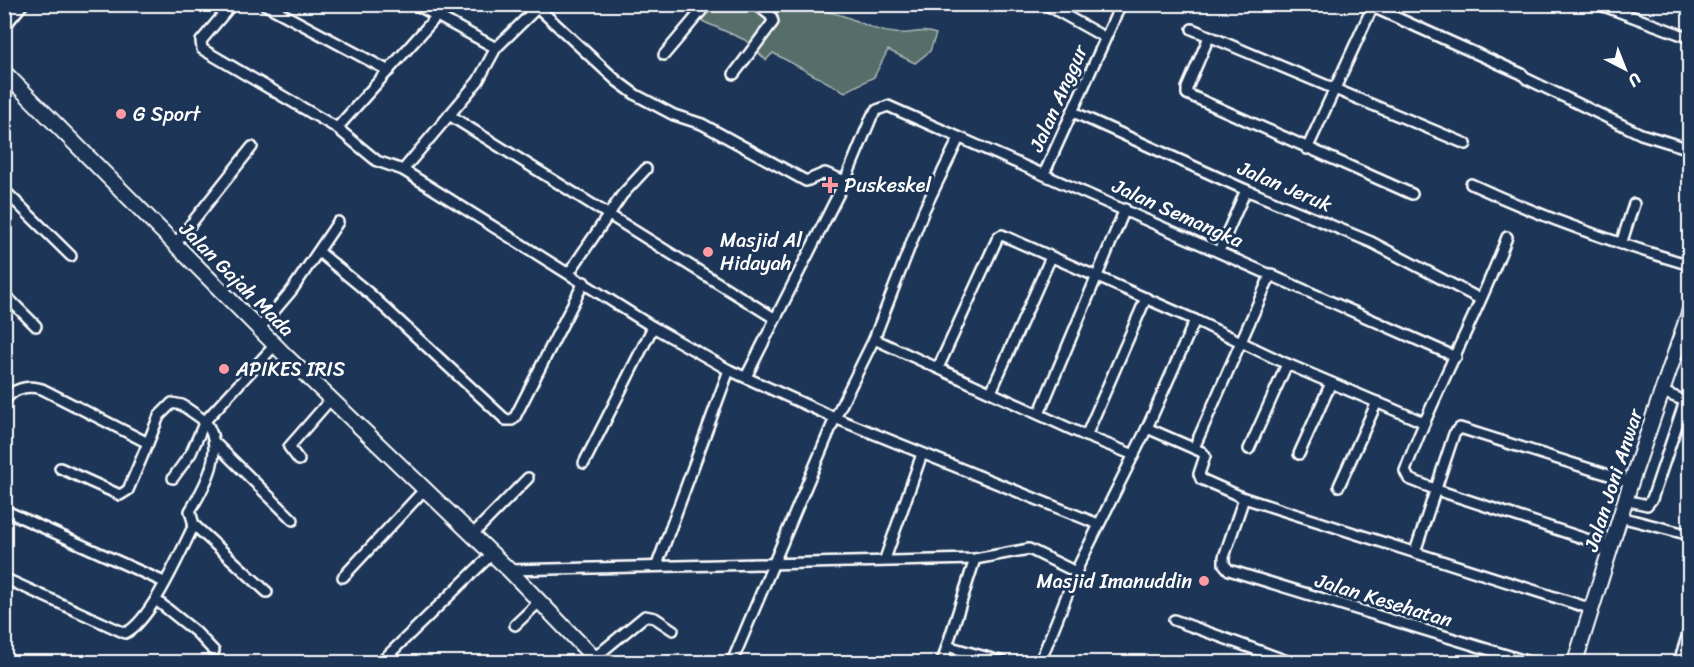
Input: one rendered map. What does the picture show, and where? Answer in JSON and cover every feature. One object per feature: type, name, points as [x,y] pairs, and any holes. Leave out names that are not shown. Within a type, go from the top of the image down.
[{"type":"main road","name":"Jalan Gajah Mada","points":[[4,72],[330,400],[509,570],[596,660]]},
{"type":"main road","name":"Jalan Joni Anwar","points":[[1575,663],[1625,500],[1689,310]]},
{"type":"street","points":[[4,27],[23,4]]},
{"type":"street","points":[[232,4],[201,42],[202,50],[338,128],[377,161],[403,170],[653,327],[729,370],[835,418],[1098,524]]},
{"type":"street","points":[[264,4],[389,71]]},
{"type":"street","points":[[415,4],[495,48]]},
{"type":"street","points":[[664,55],[707,4]]},
{"type":"street","points":[[734,74],[773,22],[771,16],[756,4]]},
{"type":"street","points":[[1045,4],[1104,37]]},
{"type":"street","name":"Jalan Anggur","points":[[1044,174],[1104,37],[1121,4]]},
{"type":"street","points":[[1598,4],[1689,38]]},
{"type":"street","points":[[403,170],[478,81],[495,48],[538,5],[617,81],[655,105],[702,124],[806,181],[825,173],[845,182],[746,377]]},
{"type":"street","points":[[1307,149],[1369,6],[1522,74],[1527,80],[1641,134],[1689,148]]},
{"type":"street","points":[[338,128],[436,17]]},
{"type":"street","points":[[1192,29],[1466,144]]},
{"type":"street","points":[[1209,37],[1187,88],[1187,94],[1412,194]]},
{"type":"street","name":"Jalan Semangka","points":[[845,182],[872,116],[883,106],[1125,209],[1456,357]]},
{"type":"street","name":"Jalan Jeruk","points":[[1072,112],[1246,190],[1371,242],[1480,299]]},
{"type":"street","points":[[449,115],[774,318]]},
{"type":"street","points":[[732,663],[835,418],[874,339],[924,210],[959,138]]},
{"type":"street","points":[[175,244],[252,147]]},
{"type":"street","points":[[569,273],[621,195],[646,169]]},
{"type":"street","points":[[1471,184],[1534,213],[1621,244],[1689,264]]},
{"type":"street","points":[[4,190],[71,256]]},
{"type":"street","points":[[1219,251],[1246,190]]},
{"type":"street","points":[[1621,244],[1635,204]]},
{"type":"street","points":[[1038,414],[1125,209]]},
{"type":"street","points":[[259,329],[320,252],[338,222]]},
{"type":"street","points":[[938,368],[998,237],[1002,235],[1195,320],[1287,364],[1423,422]]},
{"type":"street","points":[[1506,237],[1456,357],[1423,422],[1405,471],[1413,480],[1437,490],[1610,547]]},
{"type":"street","points":[[320,252],[370,294],[507,420],[515,417],[584,282]]},
{"type":"street","points":[[991,392],[1051,257]]},
{"type":"street","points":[[1194,448],[1271,274]]},
{"type":"street","points":[[4,294],[36,326]]},
{"type":"street","points":[[1086,435],[1146,298]]},
{"type":"street","points":[[1040,663],[1076,572],[1147,428],[1195,320]]},
{"type":"street","points":[[584,463],[653,327]]},
{"type":"street","points":[[874,339],[1134,455]]},
{"type":"street","points":[[173,478],[190,453],[205,421],[275,345]]},
{"type":"street","points":[[1249,449],[1287,364]]},
{"type":"street","points":[[657,565],[729,370]]},
{"type":"street","points":[[1299,454],[1331,383]]},
{"type":"street","points":[[6,397],[26,387],[42,389],[148,443]]},
{"type":"street","points":[[1625,500],[1647,505],[1652,499],[1685,401],[1663,392]]},
{"type":"street","points":[[299,460],[289,447],[330,400]]},
{"type":"street","points":[[1339,486],[1377,402]]},
{"type":"street","points":[[60,468],[120,495],[128,490],[159,416],[172,403],[182,405],[205,421],[210,428],[214,443],[211,471],[190,511],[194,525],[267,592]]},
{"type":"street","points":[[1415,552],[1454,434],[1460,428],[1464,427],[1631,482]]},
{"type":"street","points":[[1147,428],[1194,448],[1206,456],[1199,474],[1201,478],[1244,498],[1592,609]]},
{"type":"street","points":[[214,443],[293,520]]},
{"type":"street","points":[[885,559],[922,454]]},
{"type":"street","points":[[472,535],[528,478]]},
{"type":"street","points":[[343,577],[425,489]]},
{"type":"street","name":"Jalan Kesehatan","points":[[1244,498],[1224,557],[1224,564],[1229,570],[1529,663]]},
{"type":"street","points":[[4,510],[164,582]]},
{"type":"street","points":[[1620,517],[1689,535]]},
{"type":"street","points":[[4,578],[125,633],[133,630],[156,600],[194,525]]},
{"type":"street","points":[[509,570],[885,559],[975,559],[1029,549],[1076,572]]},
{"type":"street","points":[[381,663],[492,554]]},
{"type":"street","points":[[942,663],[975,559]]},
{"type":"street","points":[[156,600],[196,632],[214,651]]},
{"type":"street","points":[[515,625],[539,602]]},
{"type":"street","points":[[596,660],[645,616],[655,618],[673,630]]},
{"type":"street","points":[[1174,620],[1290,663]]},
{"type":"street","points":[[1679,663],[1689,627]]},
{"type":"street","points":[[947,646],[1002,663]]},
{"type":"green space","points":[[674,5],[827,5],[828,12],[885,32],[936,34],[930,51],[915,63],[888,50],[874,77],[845,92],[773,53],[766,60],[745,40],[702,21]]},
{"type":"place","name":"G Sport","points":[[121,114]]},
{"type":"place","name":"Puskeskel","points":[[830,185]]},
{"type":"place","name":"Masjid Al Hidayah","points":[[708,252]]},
{"type":"place","name":"APIKES IRIS","points":[[224,369]]},
{"type":"place","name":"Masjid Imanuddin","points":[[1204,581]]}]
